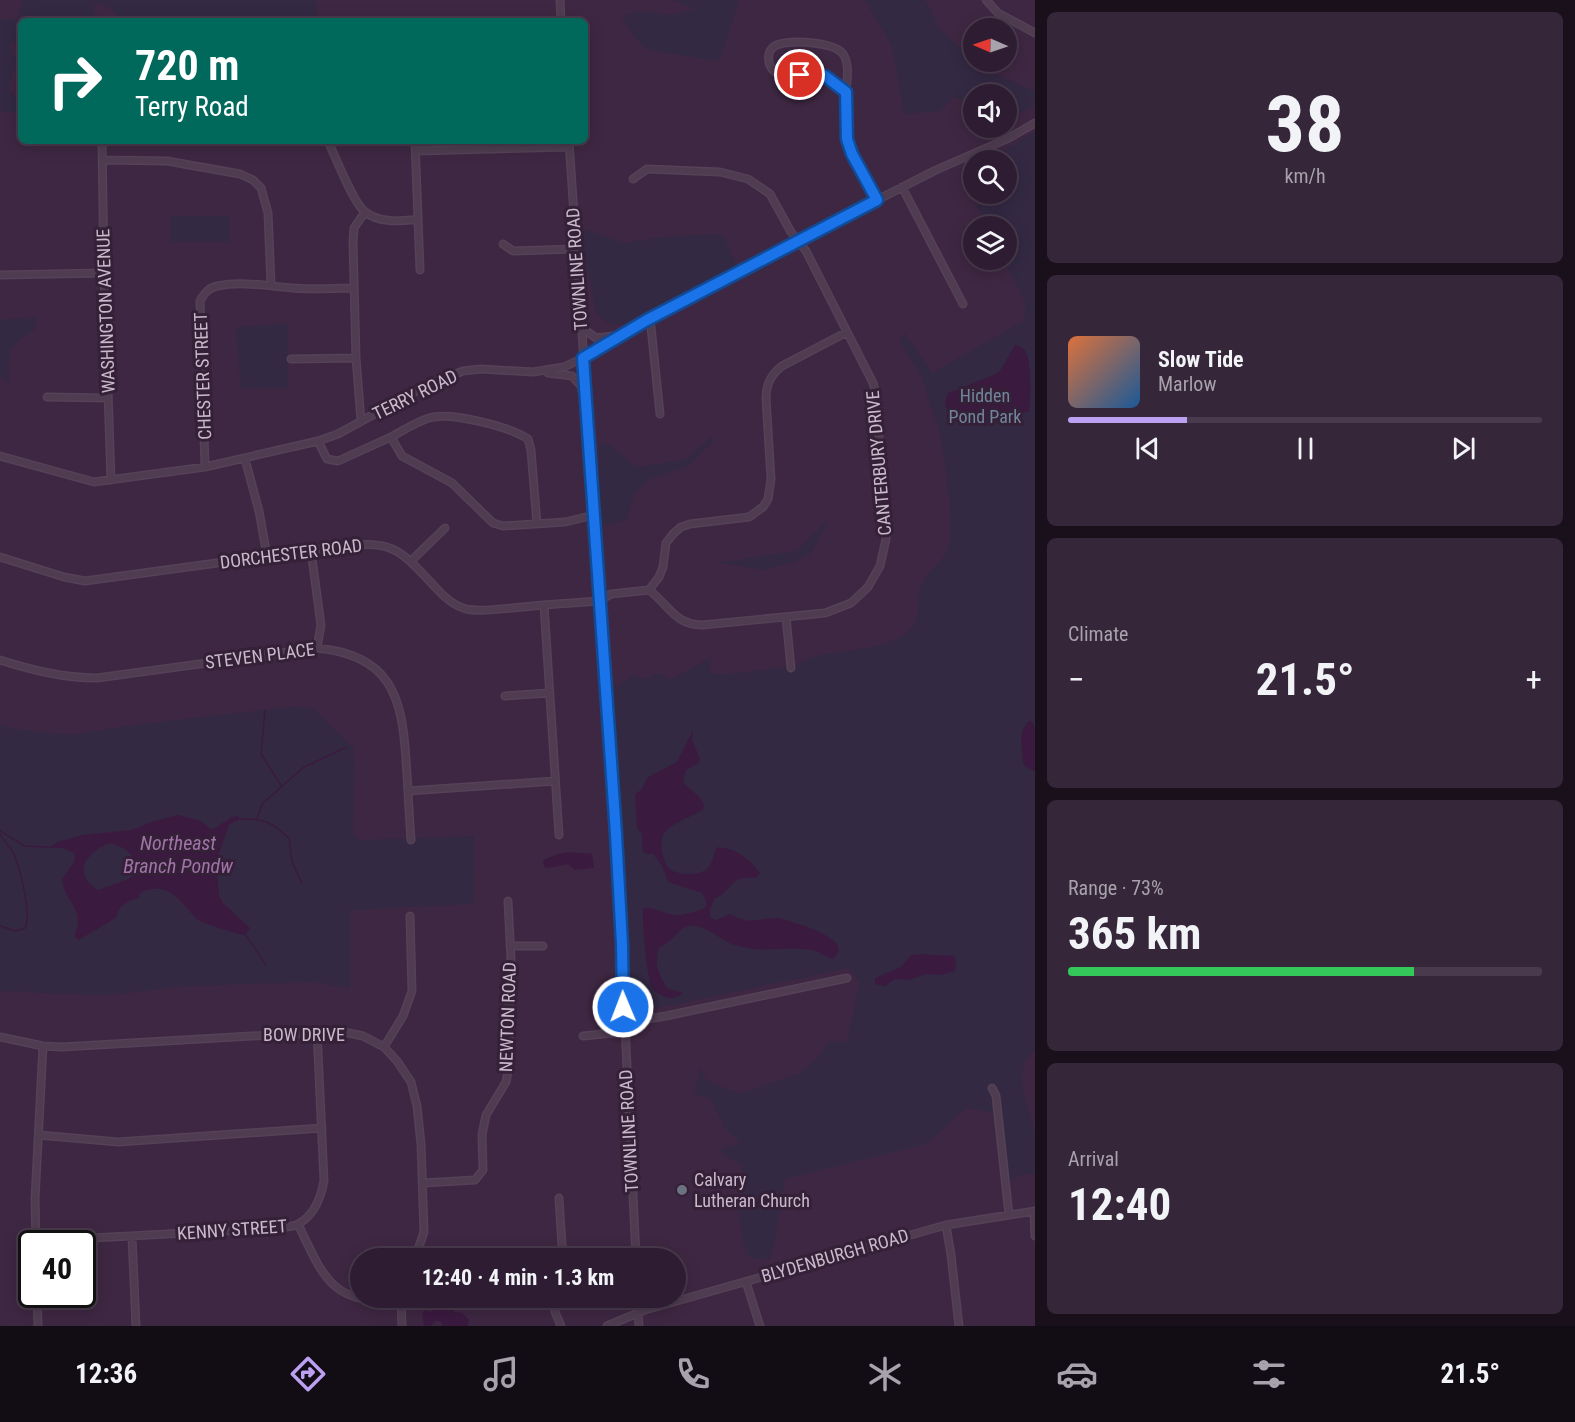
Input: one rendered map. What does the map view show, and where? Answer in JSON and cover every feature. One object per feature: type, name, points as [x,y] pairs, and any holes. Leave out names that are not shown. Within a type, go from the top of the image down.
[{"type":"street","points":[[560,0],[561,18]]},
{"type":"street","points":[[986,0],[998,13],[1035,33]]},
{"type":"street","points":[[846,92],[825,76],[776,73],[769,65],[771,50],[783,43],[833,46],[843,54],[846,60],[847,139],[852,154],[877,200]]},
{"type":"street","name":"TERRY ROAD","points":[[0,456],[94,482],[205,467],[318,441],[338,434],[427,386],[463,371],[481,369],[532,372],[558,369],[583,358],[647,320],[902,187],[1007,139],[1035,123]]},
{"type":"street","name":"WASHINGTON AVENUE","points":[[102,144],[111,480]]},
{"type":"street","points":[[329,144],[357,201],[365,212],[394,221],[418,219]]},
{"type":"street","points":[[416,144],[420,270]]},
{"type":"street","points":[[482,144],[483,149]]},
{"type":"street","points":[[416,151],[569,144]]},
{"type":"street","name":"TOWNLINE ROAD","points":[[569,144],[621,922],[623,1023],[635,1248]]},
{"type":"street","points":[[103,160],[167,161],[240,174],[253,180],[261,188],[268,213],[271,285]]},
{"type":"street","name":"CANTERBURY DRIVE","points":[[633,179],[647,169],[720,172],[748,178],[770,194],[806,251],[873,383],[876,393],[885,508],[886,539],[880,566],[868,587],[851,603],[825,613],[691,624],[672,614],[667,605],[649,590]]},
{"type":"street","points":[[902,187],[963,304]]},
{"type":"street","points":[[361,421],[356,358],[354,228],[365,212]]},
{"type":"street","points":[[503,244],[513,251],[575,249]]},
{"type":"street","points":[[0,275],[104,273]]},
{"type":"street","name":"CHESTER STREET","points":[[205,467],[200,301],[205,292],[215,286],[271,285],[305,289],[354,288]]},
{"type":"street","points":[[580,316],[585,330],[596,338],[607,338],[630,330]]},
{"type":"street","points":[[647,320],[651,327],[660,414]]},
{"type":"street","points":[[599,601],[611,594],[649,590],[663,567],[666,543],[681,527],[749,517],[763,507],[771,490],[766,388],[774,372],[782,366],[847,332]]},
{"type":"street","points":[[291,359],[356,358]]},
{"type":"street","points":[[532,372],[567,374],[577,379],[581,386],[587,420]]},
{"type":"street","points":[[47,397],[108,398]]},
{"type":"street","points":[[318,441],[327,459],[338,461],[430,417],[444,416],[517,432],[528,439],[531,450],[537,524]]},
{"type":"street","points":[[392,437],[402,456],[452,483],[493,523],[503,526],[564,522],[594,515]]},
{"type":"street","points":[[245,459],[259,511],[267,556]]},
{"type":"street","points":[[411,561],[446,528]]},
{"type":"street","name":"DORCHESTER ROAD","points":[[0,558],[64,577],[85,580],[373,543],[397,550],[411,561],[446,598],[465,609],[486,610],[599,601]]},
{"type":"street","points":[[311,551],[321,625],[317,648]]},
{"type":"street","points":[[544,605],[559,835]]},
{"type":"street","points":[[786,617],[791,668]]},
{"type":"street","name":"STEVEN PLACE","points":[[0,660],[48,674],[97,678],[317,648],[348,652],[379,671],[394,692],[402,717],[411,840]]},
{"type":"street","points":[[505,696],[549,693]]},
{"type":"street","points":[[408,791],[555,781]]},
{"type":"street","name":"NEWTON ROAD","points":[[423,1183],[475,1180],[483,1170],[482,1135],[486,1115],[506,1082],[510,1062],[509,1007],[512,979],[508,901]]},
{"type":"street","points":[[384,1047],[403,1016],[412,991],[410,916]]},
{"type":"street","points":[[510,946],[543,946]]},
{"type":"street","points":[[623,1023],[848,978]]},
{"type":"street","name":"BOW DRIVE","points":[[0,1037],[43,1046],[112,1045],[316,1031],[339,1031],[363,1036],[384,1047],[411,1082],[417,1106],[423,1183],[424,1232],[419,1248]]},
{"type":"street","name":"KENNY STREET","points":[[96,1239],[277,1228],[297,1224],[311,1213],[321,1198],[324,1180],[316,1031]]},
{"type":"street","points":[[583,1036],[624,1032]]},
{"type":"street","points":[[36,1230],[35,1199],[43,1046]]},
{"type":"street","points":[[992,1088],[996,1096],[1009,1215]]},
{"type":"street","points":[[39,1135],[118,1142],[322,1128]]},
{"type":"street","points":[[559,1198],[561,1248]]},
{"type":"street","points":[[1035,1211],[1035,1236]]},
{"type":"street","name":"BLYDENBURGH ROAD","points":[[607,1326],[638,1313],[945,1225],[1035,1211]]},
{"type":"street","points":[[297,1224],[326,1279],[341,1292],[350,1296]]},
{"type":"street","points":[[945,1225],[951,1255],[959,1326]]},
{"type":"street","points":[[132,1237],[136,1326]]},
{"type":"street","points":[[746,1282],[760,1326]]},
{"type":"street","points":[[37,1308],[38,1326]]},
{"type":"street","points":[[401,1308],[402,1326]]},
{"type":"street","points":[[555,1308],[561,1326]]},
{"type":"street","points":[[638,1308],[639,1326]]},
{"type":"green space","points":[[22,0],[315,0],[318,18],[121,18],[107,6],[95,3],[93,18],[18,18]]},
{"type":"green space","points":[[672,0],[739,0],[719,61],[648,50],[636,39],[622,17],[638,11],[672,15],[695,9]]},
{"type":"green space","points":[[865,0],[925,0],[939,29],[963,50],[963,72],[990,72],[1035,91],[1035,105],[1017,115],[1017,84],[963,84],[963,99],[954,97],[940,111],[904,114],[892,46]]},
{"type":"green space","points":[[0,19],[18,19],[18,39],[9,45],[16,62],[8,88],[18,102],[18,113],[0,111]]},
{"type":"green space","name":"Hidden Pond Park","points":[[1035,132],[1035,1050],[1027,1059],[1022,1079],[1035,1135],[1035,1173],[1021,1175],[1007,1183],[1001,1114],[966,1108],[926,1144],[785,1179],[770,1259],[750,1258],[744,1246],[737,1201],[742,1185],[743,1164],[728,1158],[720,1150],[740,1143],[725,1128],[710,1098],[695,1094],[700,1068],[706,1080],[740,1094],[800,1073],[817,1059],[829,1041],[847,1042],[860,983],[849,968],[633,1013],[610,690],[619,689],[614,687],[634,675],[646,679],[658,673],[672,679],[712,657],[709,669],[712,673],[719,675],[795,666],[822,655],[880,645],[894,640],[912,628],[917,616],[920,588],[930,572],[944,557],[949,546],[951,522],[940,434],[925,384],[900,341],[905,333],[932,373],[1024,321],[1026,304],[1009,270],[1017,270],[1017,216],[982,216],[976,204],[1017,204],[1017,150],[1006,150]]},
{"type":"green space","points":[[170,216],[229,216],[229,242],[170,242]]},
{"type":"green space","points":[[580,228],[623,243],[674,236],[722,234],[738,267],[621,325],[608,323],[596,313]]},
{"type":"green space","points":[[36,317],[36,328],[11,350],[9,384],[0,374],[0,320]]},
{"type":"green space","points":[[288,324],[288,388],[241,388],[236,327]]},
{"type":"green space","points":[[712,436],[713,442],[688,466],[650,479],[635,492],[627,519],[600,528],[599,443],[610,445],[636,467],[685,460]]},
{"type":"green space","points":[[828,520],[812,552],[796,561],[765,570],[713,562],[797,551]]},
{"type":"green space","points":[[290,707],[312,708],[353,747],[353,834],[361,840],[474,836],[473,904],[350,910],[350,988],[313,982],[183,986],[96,995],[0,991],[0,724],[15,729],[68,735]],"holes":[[[178,815],[201,821],[212,830],[232,817],[220,853],[217,877],[218,889],[231,911],[232,931],[200,920],[175,896],[164,889],[157,888],[140,894],[139,898],[130,900],[119,908],[114,920],[95,929],[85,938],[74,936],[77,927],[76,912],[66,894],[62,880],[75,861],[74,852],[63,848],[58,842],[83,835],[132,830]]]},
{"type":"green space","points":[[111,843],[130,853],[135,861],[136,872],[129,879],[98,890],[85,876],[85,863],[95,851]]},
{"type":"water","points":[[1015,345],[1023,348],[1028,358],[1029,412],[959,417],[947,410],[945,403],[948,393],[1000,371]]},
{"type":"water","points":[[1029,721],[1033,722],[1035,728],[1035,771],[1024,766],[1022,754],[1023,731]]},
{"type":"water","points":[[693,730],[692,740],[700,759],[699,763],[686,770],[683,782],[704,805],[703,810],[673,825],[664,834],[662,848],[667,866],[675,872],[698,873],[709,867],[716,848],[734,851],[747,859],[760,873],[756,878],[743,878],[736,881],[715,898],[710,911],[711,918],[716,920],[730,914],[750,921],[779,918],[821,932],[837,944],[838,951],[833,959],[812,950],[745,948],[729,943],[701,927],[689,926],[659,948],[657,964],[664,983],[667,988],[683,993],[670,998],[653,989],[648,974],[643,908],[679,915],[701,910],[706,906],[706,902],[702,893],[668,882],[662,866],[653,854],[644,853],[642,834],[637,828],[635,794],[641,790],[648,777],[677,762]]},
{"type":"water","name":"Northeast Branch Pondw","points":[[178,815],[201,821],[212,830],[232,817],[238,816],[240,819],[229,825],[216,862],[219,895],[223,903],[250,928],[246,934],[242,935],[202,922],[170,892],[153,889],[140,893],[139,898],[125,904],[115,918],[97,929],[78,940],[74,936],[78,919],[62,879],[75,861],[74,853],[63,848],[48,848],[58,842],[83,835],[132,830]],"holes":[[[111,843],[130,853],[135,861],[136,872],[129,879],[98,890],[85,876],[85,863],[89,856],[103,846]]]},
{"type":"water","points":[[568,852],[592,854],[594,868],[575,870],[568,864],[544,867],[543,860]]},
{"type":"water","points":[[911,955],[955,957],[955,971],[940,975],[925,974],[910,980],[895,979],[885,986],[875,984],[875,978],[901,967]]},
{"type":"water","points":[[433,1308],[453,1308],[454,1312],[462,1313],[469,1320],[468,1326],[443,1326],[440,1321],[435,1321],[431,1326],[424,1325],[422,1313],[425,1310],[431,1312]]},
{"type":"waterway","points":[[265,710],[261,754],[282,787]]},
{"type":"waterway","points":[[257,818],[263,803],[304,767],[347,747]]},
{"type":"waterway","points":[[241,819],[268,822],[289,838],[292,862],[302,883]]},
{"type":"waterway","points":[[0,831],[25,846],[48,847]]},
{"type":"waterway","points":[[0,834],[13,851],[24,891],[27,913],[25,928],[16,931],[0,926]]},
{"type":"waterway","points":[[245,934],[266,965]]},
{"type":"place","name":"Calvary Lutheran Church","points":[[682,1190]]},
{"type":"route","points":[[623,1007],[616,834],[583,358],[647,320],[877,200],[852,154],[847,139],[846,92],[825,76],[800,75]]}]
